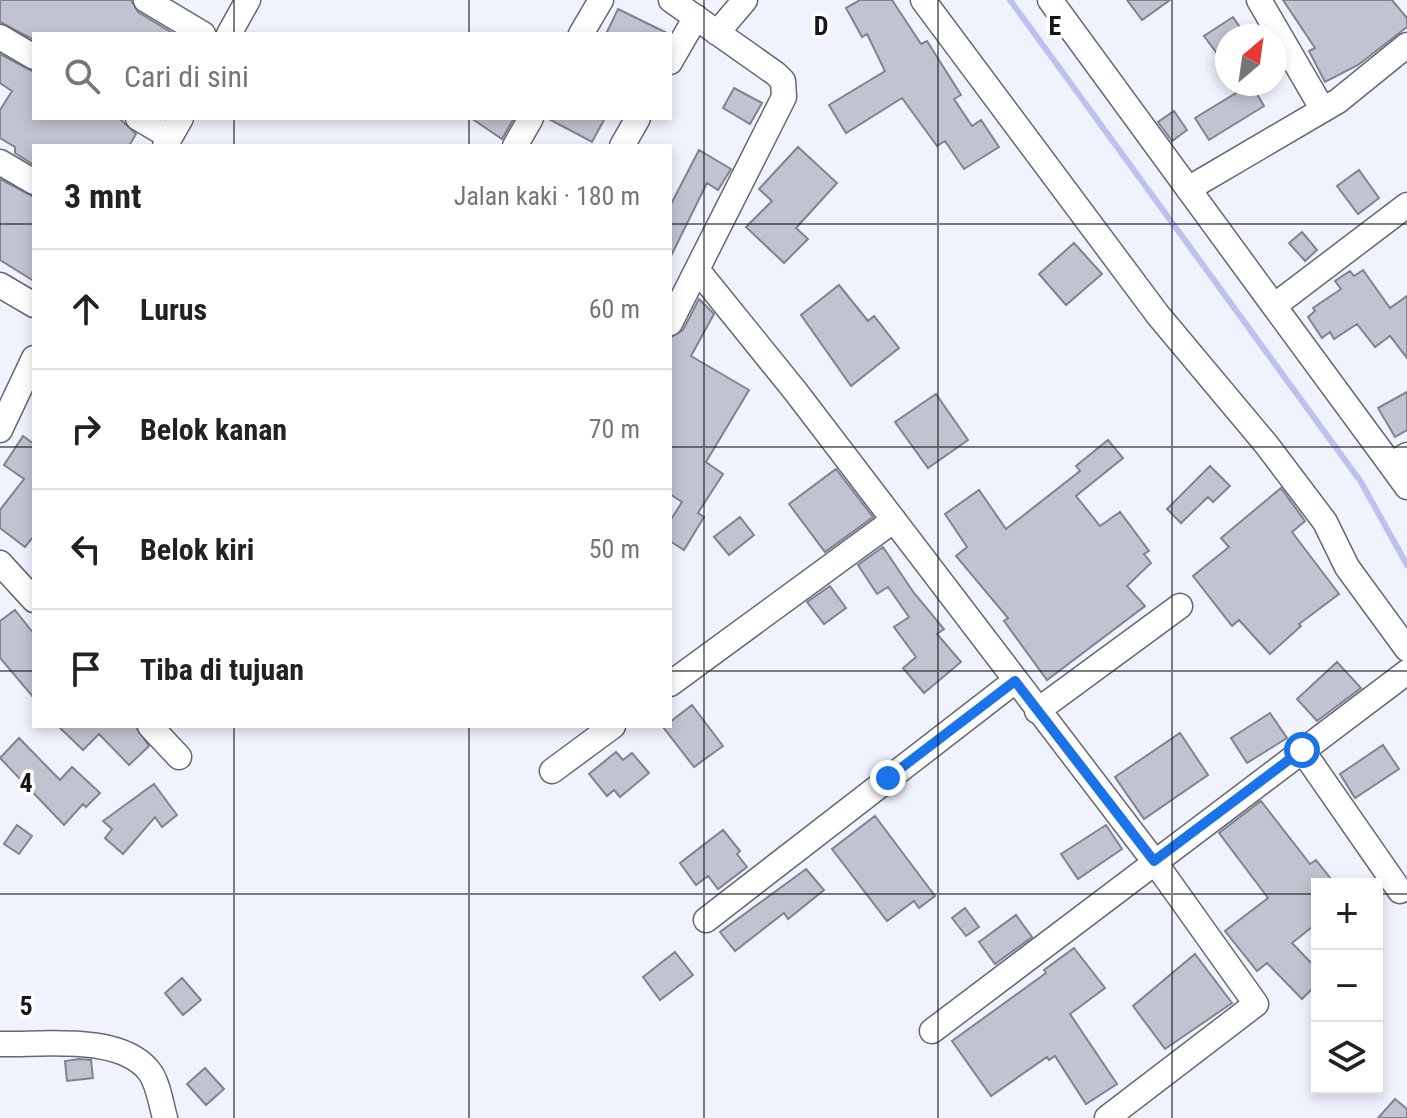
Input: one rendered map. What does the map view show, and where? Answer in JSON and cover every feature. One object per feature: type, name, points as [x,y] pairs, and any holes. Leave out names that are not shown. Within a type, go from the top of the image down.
[{"type":"street","points":[[146,0],[200,32]]},
{"type":"street","points":[[230,32],[248,0]]},
{"type":"street","points":[[582,32],[601,0]]},
{"type":"street","points":[[671,0],[776,74],[783,81],[784,97],[699,272],[672,319]]},
{"type":"street","points":[[717,33],[745,0]]},
{"type":"street","points":[[923,0],[1158,315],[1266,444],[1325,522],[1347,567],[1407,649]]},
{"type":"street","points":[[1050,0],[1274,306],[1399,460],[1407,487]]},
{"type":"street","points":[[1259,0],[1323,110]]},
{"type":"street","points":[[672,59],[696,17]]},
{"type":"street","points":[[0,37],[32,56]]},
{"type":"street","points":[[1188,189],[1356,89],[1407,45]]},
{"type":"street","points":[[142,120],[172,134]]},
{"type":"street","points":[[516,144],[530,120]]},
{"type":"street","points":[[623,144],[637,120]]},
{"type":"street","points":[[0,162],[32,181]]},
{"type":"street","points":[[1274,306],[1407,205]]},
{"type":"street","points":[[699,272],[894,520],[1154,861],[1256,1004],[1107,1118]]},
{"type":"street","points":[[0,285],[32,304]]},
{"type":"street","points":[[0,430],[32,362]]},
{"type":"street","points":[[672,683],[894,520]]},
{"type":"street","points":[[0,563],[32,598]]},
{"type":"street","points":[[1037,711],[1180,606]]},
{"type":"street","points":[[932,1031],[1407,672]]},
{"type":"street","points":[[706,920],[1015,681]]},
{"type":"street","points":[[152,728],[179,757]]},
{"type":"street","points":[[552,771],[610,728]]},
{"type":"street","points":[[1302,750],[1400,891]]},
{"type":"street","points":[[0,1044],[116,1047],[134,1056],[151,1073],[165,1118]]},
{"type":"building","points":[[0,0],[131,0],[138,12],[171,32],[32,32],[32,39],[0,22]]},
{"type":"building","points":[[860,0],[892,0],[921,44],[927,41],[961,95],[954,99],[972,126],[981,120],[999,147],[964,169],[945,141],[937,146],[902,98],[846,133],[829,105],[885,71],[867,34],[862,37],[846,8]]},
{"type":"building","points":[[1127,0],[1170,0],[1142,20]]},
{"type":"building","points":[[1283,0],[1392,0],[1407,18],[1407,27],[1358,65],[1325,82],[1309,51],[1315,48]]},
{"type":"building","points":[[618,9],[665,32],[607,32]]},
{"type":"building","points":[[1233,17],[1238,24],[1222,24]]},
{"type":"building","points":[[1215,29],[1215,51],[1204,36]]},
{"type":"building","points":[[0,54],[32,71],[32,120],[121,120],[136,134],[130,144],[32,144],[32,164],[0,138],[0,110],[12,91],[0,83]]},
{"type":"building","points":[[734,88],[762,103],[750,124],[723,108]]},
{"type":"building","points":[[1231,96],[1258,96],[1264,106],[1209,140],[1195,118]]},
{"type":"building","points":[[1174,111],[1187,130],[1172,141],[1158,122]]},
{"type":"building","points":[[474,120],[513,120],[502,139]]},
{"type":"building","points":[[551,120],[604,120],[592,142]]},
{"type":"building","points":[[798,147],[837,183],[796,228],[808,239],[784,263],[746,227],[772,201],[759,189]]},
{"type":"building","points":[[699,150],[731,169],[718,190],[707,183],[672,254],[672,202]]},
{"type":"building","points":[[1359,170],[1379,198],[1358,214],[1337,186]]},
{"type":"building","points":[[0,179],[32,196],[32,280],[0,260]]},
{"type":"building","points":[[1302,232],[1317,250],[1305,261],[1289,243]]},
{"type":"building","points":[[1074,243],[1102,274],[1066,305],[1039,274]]},
{"type":"building","points":[[1363,270],[1390,308],[1407,296],[1407,358],[1390,336],[1375,347],[1357,324],[1334,339],[1330,332],[1322,338],[1308,317],[1315,311],[1313,308],[1341,289],[1335,281],[1350,271],[1354,276]]},
{"type":"building","points":[[839,285],[868,321],[874,316],[899,348],[851,386],[801,315]]},
{"type":"building","points":[[699,299],[714,314],[691,356],[749,390],[706,462],[723,474],[698,513],[704,517],[684,550],[672,542],[672,518],[682,502],[672,495],[672,337],[683,330]]},
{"type":"building","points":[[1407,392],[1407,430],[1395,437],[1378,408]]},
{"type":"building","points":[[936,394],[968,440],[928,468],[895,422]]},
{"type":"building","points":[[23,436],[32,443],[32,538],[25,547],[0,528],[0,510],[24,479],[4,465]]},
{"type":"building","points":[[1108,440],[1123,458],[1076,496],[1100,526],[1120,512],[1149,551],[1144,554],[1151,563],[1127,586],[1145,606],[1047,680],[1004,621],[1008,618],[956,556],[967,547],[945,514],[979,490],[1006,529],[1080,471],[1076,466]]},
{"type":"building","points":[[1210,466],[1230,486],[1213,502],[1208,497],[1181,523],[1167,509]]},
{"type":"building","points":[[836,469],[873,517],[825,552],[789,504]]},
{"type":"building","points":[[1281,488],[1305,521],[1292,532],[1339,594],[1299,624],[1301,626],[1270,654],[1239,620],[1232,626],[1193,576],[1229,547],[1221,538]]},
{"type":"building","points":[[740,517],[754,535],[729,555],[714,537]]},
{"type":"building","points":[[883,547],[914,593],[944,629],[937,634],[961,662],[924,693],[903,668],[916,657],[894,627],[909,617],[888,587],[877,594],[858,565]]},
{"type":"building","points":[[830,586],[846,608],[824,624],[807,602]]},
{"type":"building","points":[[15,610],[32,631],[32,696],[0,658],[0,621]]},
{"type":"building","points":[[1337,662],[1361,688],[1317,721],[1297,699]]},
{"type":"building","points":[[692,705],[723,746],[694,767],[664,728],[672,728],[672,720]]},
{"type":"building","points":[[1270,713],[1287,738],[1247,763],[1231,738]]},
{"type":"building","points":[[60,728],[136,728],[149,746],[129,765],[99,734],[83,750]]},
{"type":"building","points":[[1180,733],[1208,775],[1144,819],[1115,777]]},
{"type":"building","points":[[19,738],[60,780],[72,767],[100,793],[86,807],[83,804],[64,825],[0,758]]},
{"type":"building","points":[[1383,745],[1399,769],[1355,798],[1340,774]]},
{"type":"building","points":[[616,752],[623,760],[632,753],[649,773],[620,797],[614,790],[607,796],[589,774]]},
{"type":"building","points":[[154,784],[177,815],[162,827],[155,817],[123,854],[105,838],[112,829],[103,821]]},
{"type":"building","points":[[1261,801],[1310,864],[1316,860],[1330,878],[1311,878],[1311,928],[1292,943],[1311,963],[1311,990],[1302,999],[1267,963],[1257,971],[1225,931],[1268,898],[1219,833]]},
{"type":"building","points":[[875,816],[935,896],[919,908],[914,901],[887,921],[832,849]]},
{"type":"building","points":[[17,825],[32,836],[19,854],[4,844]]},
{"type":"building","points":[[1106,825],[1122,849],[1078,879],[1061,854]]},
{"type":"building","points":[[723,830],[740,851],[737,854],[747,867],[718,889],[708,876],[696,885],[680,863]]},
{"type":"building","points":[[806,869],[824,890],[788,919],[784,913],[735,951],[720,932]]},
{"type":"building","points":[[965,908],[979,927],[966,936],[952,918]]},
{"type":"building","points":[[1016,915],[1032,937],[995,964],[979,942]]},
{"type":"building","points":[[1074,948],[1105,988],[1070,1014],[1117,1084],[1086,1104],[1055,1056],[1049,1060],[1047,1057],[991,1096],[952,1041],[1046,973],[1044,970]]},
{"type":"building","points":[[675,952],[693,975],[660,1000],[643,977]]},
{"type":"building","points":[[1195,954],[1232,1003],[1165,1049],[1133,1006]]},
{"type":"building","points":[[182,978],[201,1000],[183,1015],[165,993]]},
{"type":"building","points":[[91,1060],[93,1078],[67,1081],[65,1061]]},
{"type":"building","points":[[205,1068],[224,1089],[206,1105],[187,1084]]},
{"type":"building","points":[[1395,1099],[1407,1109],[1407,1118],[1378,1118]]},
{"type":"waterway","points":[[1010,0],[1361,482],[1407,565]]},
{"type":"route","points":[[888,778],[1015,681],[1154,861],[1302,750]]}]
